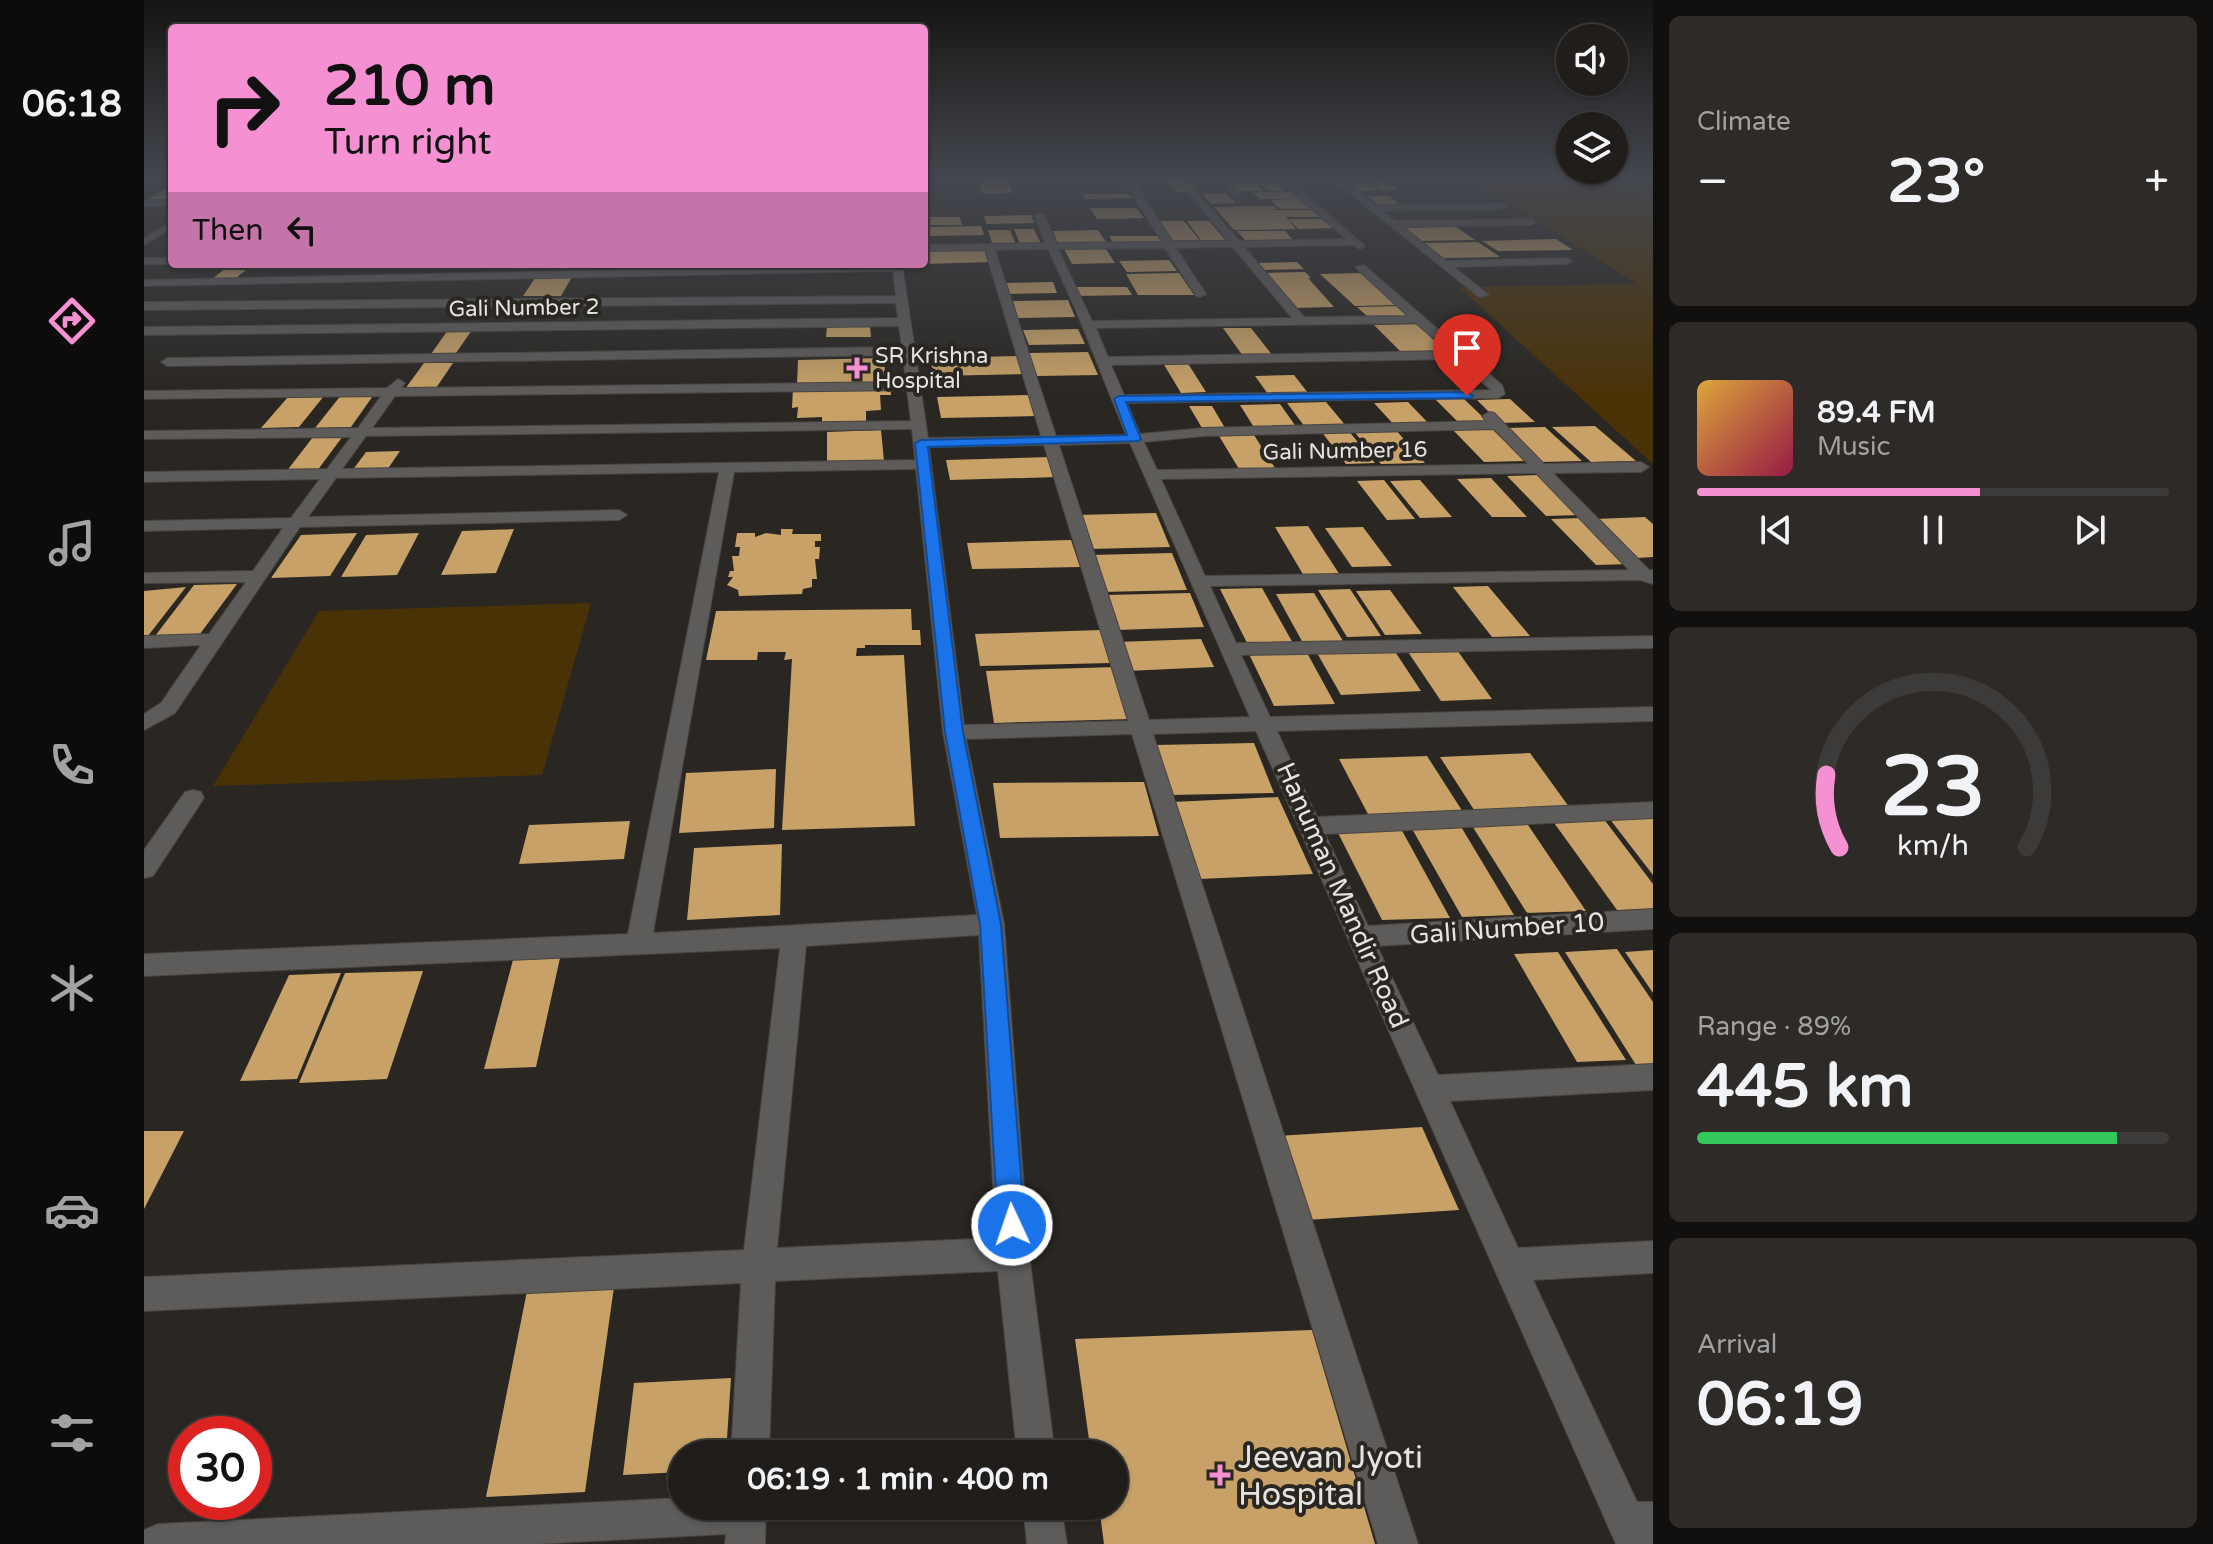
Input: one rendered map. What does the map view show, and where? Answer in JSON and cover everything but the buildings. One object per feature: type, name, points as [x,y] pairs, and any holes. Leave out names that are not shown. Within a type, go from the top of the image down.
[{"type":"street","points":[[990,251],[1053,441],[1398,1544]]},
{"type":"street","name":"Hanuman Mandir Road","points":[[1053,251],[1229,649],[1510,1265],[1639,1529]]},
{"type":"street","points":[[1172,251],[1200,294]]},
{"type":"street","points":[[1244,251],[1301,321]]},
{"type":"street","points":[[1426,251],[1483,295]]},
{"type":"street","points":[[144,261],[168,261]]},
{"type":"street","points":[[1443,264],[1567,261]]},
{"type":"street","points":[[1119,399],[1498,394],[1497,388],[1360,267]]},
{"type":"street","points":[[144,283],[513,278],[554,273],[800,268]]},
{"type":"street","points":[[898,268],[954,732],[991,924],[1013,1254],[1034,1440]]},
{"type":"street","points":[[144,306],[457,304],[904,311]]},
{"type":"street","points":[[147,725],[168,708],[295,523],[457,304]]},
{"type":"street","name":"Gali Number 2","points":[[144,331],[428,343],[904,311]]},
{"type":"street","points":[[1088,325],[1419,319]]},
{"type":"street","points":[[167,362],[428,343],[909,351]]},
{"type":"street","points":[[1103,361],[1459,355]]},
{"type":"street","points":[[144,395],[914,386]]},
{"type":"street","points":[[1467,396],[1650,578]]},
{"type":"street","points":[[144,435],[362,432],[921,444],[1135,439],[1174,433],[1498,425]]},
{"type":"street","points":[[144,477],[727,467],[921,444]]},
{"type":"street","points":[[639,942],[720,518],[727,467]]},
{"type":"street","name":"Gali Number 16","points":[[1152,475],[1641,467]]},
{"type":"street","points":[[144,526],[619,515]]},
{"type":"street","points":[[144,578],[259,576]]},
{"type":"street","points":[[1200,581],[1650,578]]},
{"type":"street","points":[[144,642],[217,639]]},
{"type":"street","points":[[1229,649],[1653,642]]},
{"type":"street","points":[[954,732],[1653,714]]},
{"type":"street","points":[[144,869],[193,798]]},
{"type":"street","points":[[1312,826],[1653,810]]},
{"type":"street","name":"Gali Number 10","points":[[1362,937],[1653,919]]},
{"type":"street","points":[[144,965],[639,942],[794,939],[991,924]]},
{"type":"street","points":[[751,1440],[759,1264],[794,939]]},
{"type":"street","points":[[1431,1089],[1653,1077]]},
{"type":"street","points":[[144,1294],[1013,1254]]},
{"type":"street","points":[[1510,1265],[1653,1257]]},
{"type":"street","points":[[1044,1520],[1047,1544]]},
{"type":"street","points":[[158,1544],[746,1521]]},
{"type":"shaded area","points":[[1585,251],[1653,251],[1653,464],[1459,287],[1638,284]]},
{"type":"shaded area","points":[[591,603],[542,775],[213,786],[319,611]]},
{"type":"place","name":"SR Krishna Hospital","points":[[857,368]]},
{"type":"place","name":"Jeevan Jyoti Hospital","points":[[1220,1475]]},
{"type":"route","points":[[1012,1225],[991,924],[954,732],[921,443],[1135,439],[1119,399],[1467,396]]}]
